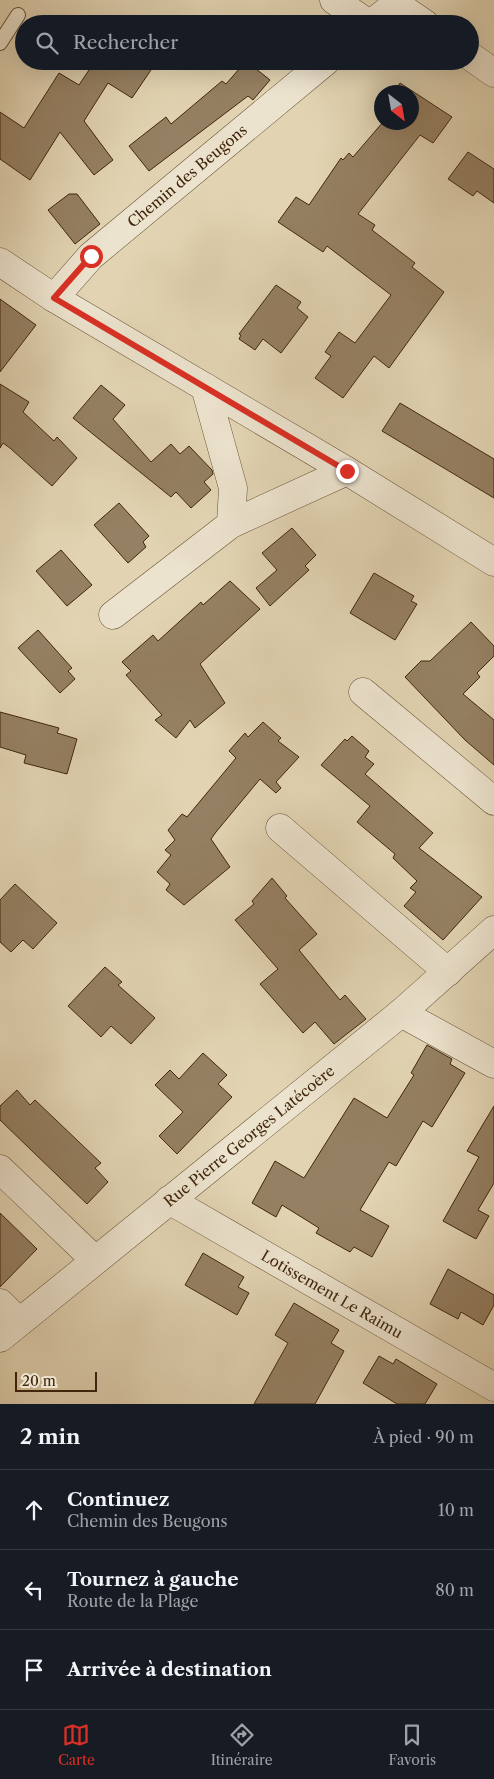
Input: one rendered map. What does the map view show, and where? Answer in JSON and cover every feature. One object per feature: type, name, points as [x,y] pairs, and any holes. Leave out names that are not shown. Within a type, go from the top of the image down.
[{"type":"street","points":[[334,0],[356,15]]},
{"type":"street","points":[[381,15],[398,2],[414,15]]},
{"type":"street","points":[[479,62],[494,73]]},
{"type":"street","name":"Chemin des Beugons","points":[[54,298],[91,256],[315,70]]},
{"type":"street","points":[[0,262],[54,298],[347,471],[494,562]]},
{"type":"street","points":[[205,387],[233,488],[231,524]]},
{"type":"street","points":[[113,615],[231,524],[347,471]]},
{"type":"street","points":[[364,692],[494,801]]},
{"type":"street","points":[[280,828],[448,972]]},
{"type":"street","name":"Rue Pierre Georges Latécoère","points":[[10,1330],[401,1013],[494,930]]},
{"type":"street","points":[[401,1013],[494,1064]]},
{"type":"street","points":[[0,1169],[96,1260]]},
{"type":"street","name":"Lotissement Le Raimu","points":[[169,1200],[494,1387]]},
{"type":"street","points":[[0,1303],[10,1330]]},
{"type":"lane","points":[[0,43],[15,20]]},
{"type":"building","points":[[89,70],[151,70],[132,98],[108,83],[84,121],[113,160],[94,175],[60,132],[30,180],[0,159],[0,112],[24,128],[59,73],[79,85]]},
{"type":"building","points":[[238,70],[257,70],[270,80],[253,100],[248,96],[149,171],[129,146],[166,117],[171,124],[222,81],[226,84]]},
{"type":"building","points":[[419,95],[452,117],[433,143],[420,135],[358,214],[375,225],[372,230],[415,263],[412,267],[444,292],[389,368],[374,356],[343,398],[315,378],[331,356],[325,352],[339,332],[355,343],[391,295],[327,246],[323,252],[278,222],[296,197],[309,205],[341,158],[343,160],[349,153],[353,157],[376,130],[419,130]]},
{"type":"building","points":[[468,152],[494,169],[494,203],[477,191],[473,196],[448,179]]},
{"type":"building","points":[[69,194],[77,194],[100,224],[75,244],[48,210]]},
{"type":"building","points":[[276,285],[301,302],[297,308],[308,317],[281,353],[263,339],[255,350],[239,339],[241,335],[239,334]]},
{"type":"building","points":[[0,299],[36,325],[0,372]]},
{"type":"building","points":[[0,384],[29,402],[23,412],[54,441],[57,437],[77,458],[52,486],[10,448],[3,443],[0,448]]},
{"type":"building","points":[[101,385],[125,405],[113,419],[151,462],[171,444],[180,454],[189,446],[212,470],[213,474],[204,482],[211,490],[191,508],[176,492],[171,497],[73,418]]},
{"type":"building","points":[[400,403],[494,459],[494,498],[382,431]]},
{"type":"building","points":[[119,503],[149,536],[143,542],[146,547],[128,563],[94,525]]},
{"type":"building","points":[[292,528],[316,555],[305,566],[309,570],[270,606],[256,588],[277,570],[262,553]]},
{"type":"building","points":[[61,550],[92,585],[67,606],[36,571]]},
{"type":"building","points":[[374,573],[414,596],[411,601],[417,604],[395,640],[350,613]]},
{"type":"building","points":[[230,581],[260,609],[200,664],[225,703],[195,728],[190,720],[176,738],[155,720],[162,715],[126,675],[131,671],[122,662],[153,635],[158,641],[201,602],[203,605]]},
{"type":"building","points":[[471,622],[494,646],[494,656],[477,673],[480,677],[463,694],[494,720],[494,765],[465,740],[405,677],[421,661],[430,661]]},
{"type":"building","points":[[38,630],[72,668],[68,671],[75,679],[60,693],[18,648]]},
{"type":"building","points":[[0,712],[59,728],[57,733],[77,739],[67,774],[24,763],[26,755],[0,747]]},
{"type":"building","points":[[263,722],[281,738],[278,741],[299,757],[276,782],[281,788],[276,793],[260,779],[216,832],[211,839],[230,867],[184,905],[166,890],[170,884],[157,872],[171,855],[165,850],[175,840],[168,830],[182,814],[187,817],[236,758],[229,751],[245,733],[248,737]]},
{"type":"building","points":[[352,736],[369,751],[365,757],[374,764],[365,774],[433,833],[419,848],[482,897],[443,940],[404,906],[416,892],[410,888],[417,881],[393,858],[395,854],[357,822],[370,806],[321,765],[345,739],[347,741]]},
{"type":"building","points":[[272,878],[287,896],[285,898],[317,934],[299,950],[340,1000],[345,995],[366,1019],[334,1044],[315,1022],[303,1033],[260,984],[278,969],[235,920],[254,904],[252,901]]},
{"type":"building","points":[[15,884],[57,923],[33,949],[23,940],[11,952],[0,942],[0,900]]},
{"type":"building","points":[[105,967],[122,982],[118,985],[155,1018],[131,1044],[111,1026],[101,1037],[68,1006]]},
{"type":"building","points":[[427,1045],[452,1059],[450,1064],[465,1073],[432,1127],[423,1121],[396,1166],[389,1162],[360,1210],[389,1226],[372,1257],[354,1247],[350,1252],[316,1233],[319,1228],[282,1205],[276,1217],[252,1203],[275,1161],[304,1178],[354,1098],[387,1118],[414,1075],[411,1073]]},
{"type":"building","points":[[203,1053],[227,1075],[218,1084],[232,1097],[177,1154],[159,1136],[183,1112],[155,1085],[170,1070],[179,1079]]},
{"type":"building","points":[[17,1090],[30,1105],[35,1100],[101,1163],[95,1168],[108,1182],[87,1204],[0,1120],[0,1106]]},
{"type":"building","points":[[494,1106],[494,1183],[478,1210],[489,1216],[476,1239],[443,1221],[479,1157],[467,1151]]},
{"type":"building","points":[[0,1213],[37,1249],[0,1287]]},
{"type":"building","points":[[203,1253],[244,1277],[238,1287],[249,1293],[237,1315],[185,1285]]},
{"type":"building","points":[[448,1269],[494,1295],[494,1305],[483,1325],[461,1312],[458,1319],[430,1304]]},
{"type":"building","points":[[294,1303],[339,1330],[331,1343],[344,1351],[315,1404],[254,1404],[288,1343],[275,1335]]},
{"type":"building","points":[[379,1356],[393,1364],[396,1359],[437,1384],[425,1404],[397,1404],[363,1383]]},
{"type":"route","points":[[91,256],[54,298],[347,471]]}]
